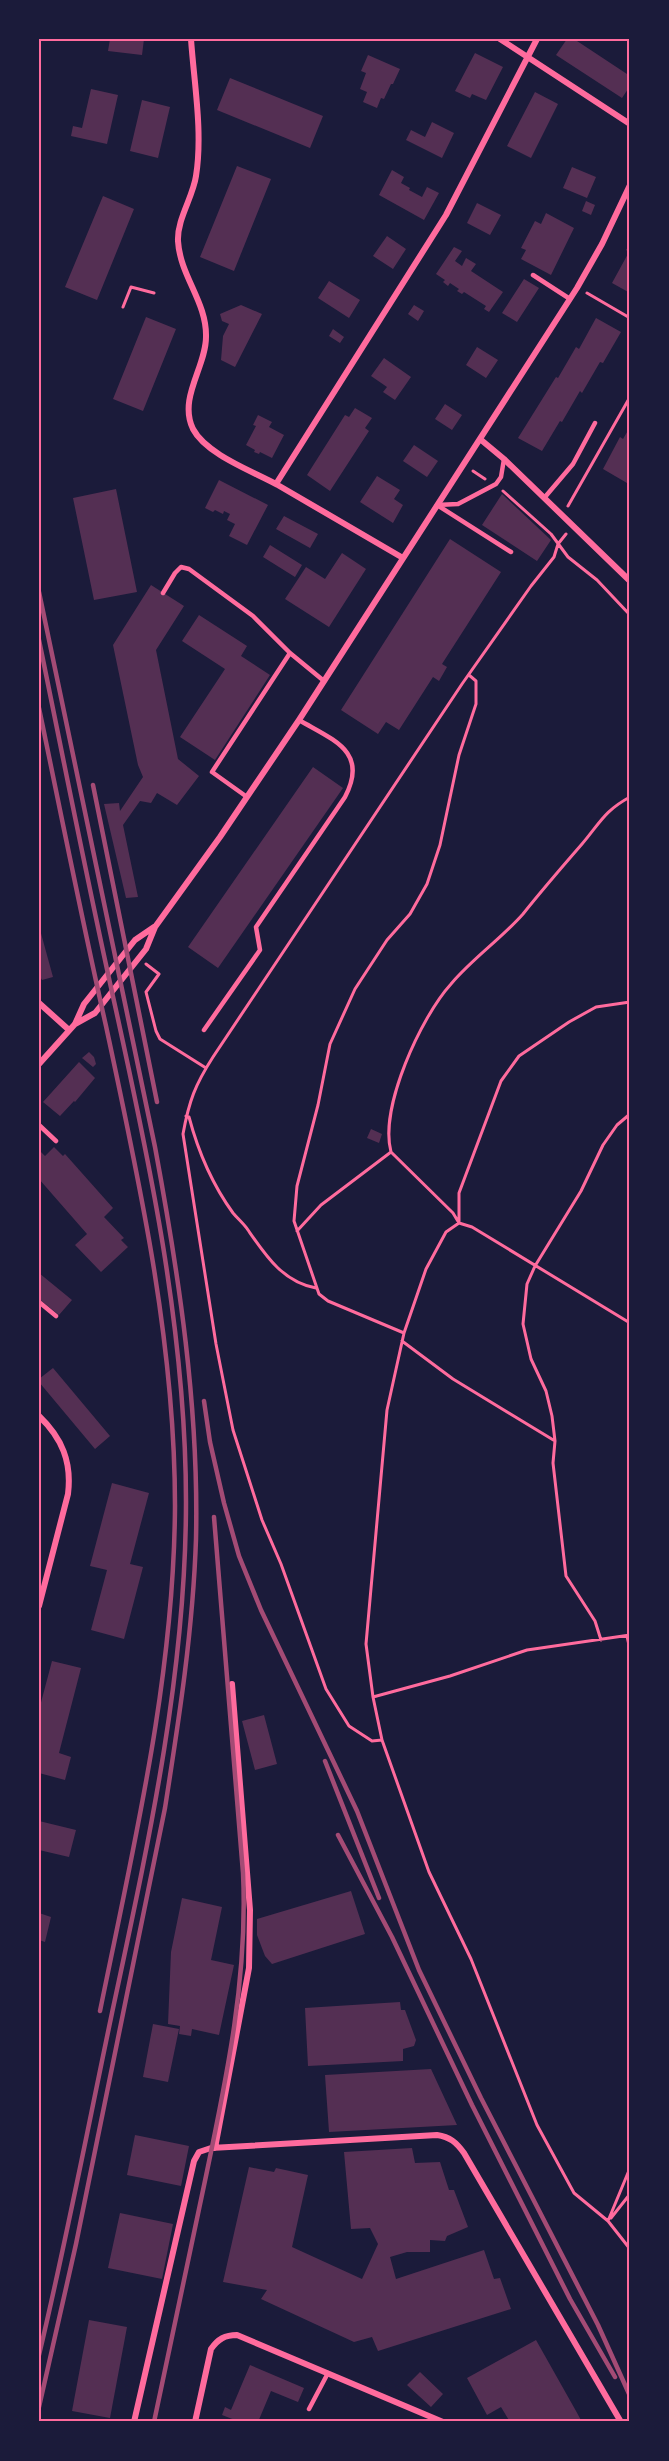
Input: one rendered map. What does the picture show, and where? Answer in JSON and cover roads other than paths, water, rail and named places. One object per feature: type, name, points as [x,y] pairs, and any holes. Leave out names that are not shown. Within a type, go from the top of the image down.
[{"type":"street","points":[[191,39],[197,115],[196,175],[178,238],[185,272],[203,311],[206,340],[204,354],[192,388],[190,417],[195,432],[208,446],[403,558]]},
{"type":"street","points":[[500,39],[630,124]]},
{"type":"street","points":[[276,484],[446,215],[537,39]]},
{"type":"street","points":[[39,1064],[75,1024],[95,1013],[146,949],[155,927],[248,797],[299,720],[577,288],[602,244],[630,185]]},
{"type":"street","points":[[480,439],[545,497],[630,581]]},
{"type":"street","points":[[75,1024],[84,1004],[135,940],[155,927]]},
{"type":"street","points":[[39,1003],[69,1030]]},
{"type":"street","points":[[39,1416],[58,1438],[67,1456],[70,1476],[68,1494],[39,1606]]},
{"type":"street","points":[[215,2148],[249,1968],[250,1910],[232,1684]]},
{"type":"street","points":[[134,2422],[194,2162],[200,2152],[215,2148],[437,2135],[447,2137],[456,2143],[621,2422]]},
{"type":"street","points":[[195,2422],[211,2349],[218,2340],[229,2335],[245,2337],[443,2422]]},
{"type":"lane","points":[[533,275],[570,299]]},
{"type":"lane","points":[[545,497],[573,464],[595,423]]},
{"type":"lane","points":[[437,505],[458,504],[494,485],[501,477],[504,459]]},
{"type":"lane","points":[[437,505],[511,552]]},
{"type":"lane","points":[[163,593],[181,567],[189,569],[253,616],[290,653],[324,681]]},
{"type":"lane","points":[[248,797],[212,772],[290,653]]},
{"type":"lane","points":[[204,1030],[260,950],[256,927],[345,797],[353,778],[350,755],[339,744],[299,720]]},
{"type":"lane","points":[[39,1125],[56,1141]]},
{"type":"lane","points":[[39,1302],[56,1316]]},
{"type":"lane","points":[[309,2409],[328,2373]]},
{"type":"railway","points":[[39,592],[164,1195],[186,1342],[196,1490],[196,1539],[189,1641],[165,1808],[76,2244],[39,2407]]},
{"type":"railway","points":[[39,640],[152,1181],[163,1245],[180,1373],[186,1502],[180,1631],[151,1823],[68,2227],[39,2355]]},
{"type":"railway","points":[[39,708],[143,1205],[162,1324],[173,1445],[175,1506],[173,1570],[160,1697],[138,1823],[100,2011]]},
{"type":"railway","points":[[93,785],[157,1102]]},
{"type":"railway","points":[[204,1401],[210,1442],[224,1503],[239,1556],[261,1610],[357,1811],[419,1970],[481,2098],[598,2325],[630,2396]]},
{"type":"railway","points":[[154,2422],[221,2101],[234,2026],[242,1950],[243,1873],[214,1517]]},
{"type":"railway","points":[[325,1761],[379,1898]]},
{"type":"railway","points":[[338,1835],[392,1937],[472,2105],[570,2299],[615,2377]]}]
